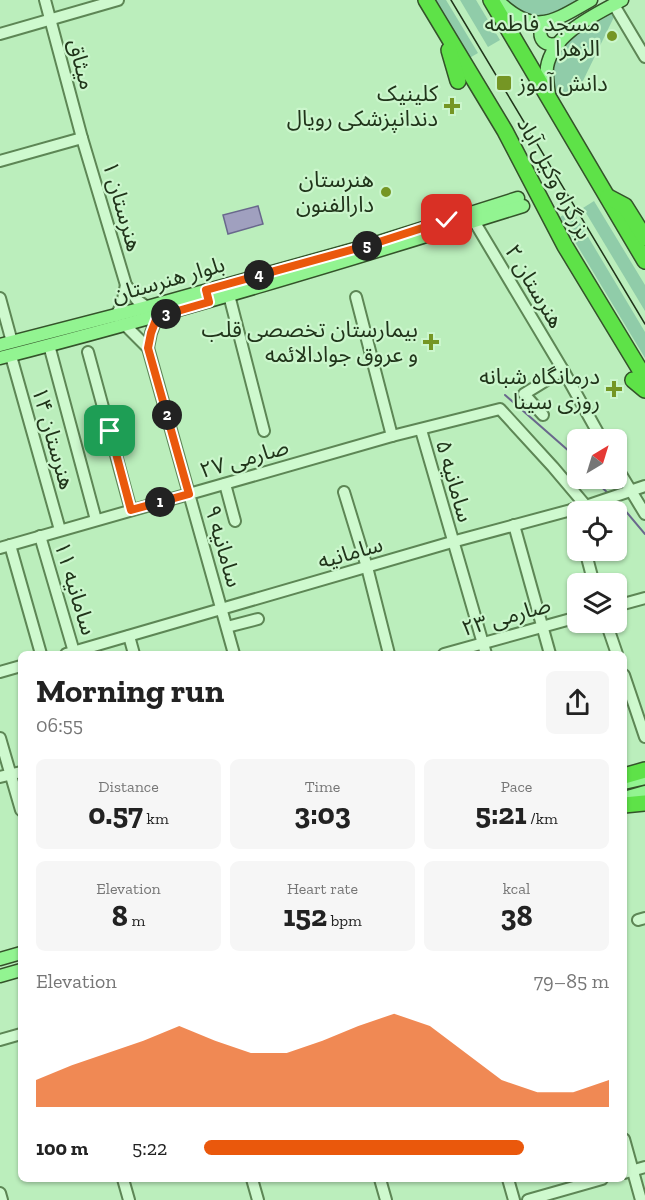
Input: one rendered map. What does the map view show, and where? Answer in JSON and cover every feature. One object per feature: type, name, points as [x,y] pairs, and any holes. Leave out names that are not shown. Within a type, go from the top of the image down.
[{"type":"highway","name":"بزرگراه وکیل آباد","points":[[426,0],[505,131],[564,246],[595,296],[641,383]]},
{"type":"highway","name":"بزرگراه وکیل آباد","points":[[491,0],[645,261]]},
{"type":"highway","points":[[444,30],[458,81]]},
{"type":"highway","points":[[607,197],[626,206],[645,238]]},
{"type":"highway","points":[[595,296],[596,320]]},
{"type":"highway","points":[[627,775],[645,770]]},
{"type":"highway","points":[[627,805],[645,803]]},
{"type":"main road","points":[[496,0],[512,15],[528,22],[546,22],[560,18],[591,0]]},
{"type":"main road","points":[[549,95],[547,69],[551,54],[559,43],[570,32],[618,2]]},
{"type":"main road","points":[[546,22],[539,33],[541,39],[546,44],[559,43]]},
{"type":"main road","name":"بلوار هنرستان","points":[[5,357],[49,345],[120,320],[147,308],[207,296],[229,295],[474,221],[521,202],[376,243],[207,296],[157,317],[120,320],[6,344]]},
{"type":"main road","points":[[627,782],[645,778]]},
{"type":"main road","points":[[627,797],[645,792]]},
{"type":"main road","points":[[0,959],[18,954]]},
{"type":"main road","points":[[0,976],[18,971]]},
{"type":"street","name":"میثاق","points":[[45,0],[82,138]]},
{"type":"street","points":[[0,34],[118,0]]},
{"type":"street","points":[[618,2],[645,57]]},
{"type":"street","points":[[0,161],[82,138]]},
{"type":"street","name":"هنرستان ۱","points":[[82,138],[126,285],[137,300],[147,308]]},
{"type":"street","name":"هنرستان ۲","points":[[474,221],[596,429]]},
{"type":"street","name":"هنرستان ۱","points":[[120,320],[126,285]]},
{"type":"street","points":[[229,295],[264,430]]},
{"type":"street","points":[[356,297],[392,436]]},
{"type":"street","points":[[0,298],[6,344]]},
{"type":"street","points":[[148,348],[157,317]]},
{"type":"street","points":[[120,320],[148,348]]},
{"type":"street","points":[[49,345],[96,520]]},
{"type":"street","name":"سامانیه ۹","points":[[148,348],[233,651]]},
{"type":"street","points":[[88,352],[131,510]]},
{"type":"street","name":"هنرستان ۱۴","points":[[5,357],[60,530]]},
{"type":"street","points":[[543,415],[524,394],[563,370]]},
{"type":"street","name":"صارمی ۲۷","points":[[5,546],[392,436],[500,409],[582,501]]},
{"type":"street","name":"سامانیه ۵","points":[[421,430],[485,649]]},
{"type":"street","points":[[225,483],[235,521]]},
{"type":"street","points":[[627,484],[645,514]]},
{"type":"street","name":"سامانیه","points":[[599,501],[645,486]]},
{"type":"street","points":[[344,492],[367,567],[388,651]]},
{"type":"street","name":"سامانیه","points":[[95,650],[129,636],[567,511]]},
{"type":"street","points":[[514,525],[549,651]]},
{"type":"street","points":[[0,534],[40,651]]},
{"type":"street","name":"سامانیه ۱۱","points":[[40,536],[69,651]]},
{"type":"street","points":[[627,603],[645,598]]},
{"type":"street","points":[[227,627],[258,619]]},
{"type":"street","name":"صارمی ۲۳","points":[[468,651],[485,649],[567,620]]},
{"type":"street","points":[[610,633],[616,651]]},
{"type":"street","points":[[129,636],[133,651]]},
{"type":"street","points":[[0,672],[18,667]]},
{"type":"street","points":[[627,684],[645,737]]},
{"type":"street","points":[[0,738],[18,800]]},
{"type":"street","points":[[0,1040],[18,1035]]},
{"type":"street","points":[[641,1200],[628,1172],[645,1167]]},
{"type":"street","points":[[124,1182],[129,1200]]},
{"type":"street","points":[[253,1182],[258,1200]]},
{"type":"street","points":[[381,1182],[386,1200]]},
{"type":"street","points":[[509,1182],[514,1200]]},
{"type":"street","points":[[528,1200],[574,1184],[576,1200]]},
{"type":"street","points":[[0,1193],[2,1200]]},
{"type":"green space","points":[[430,0],[446,0],[478,53],[466,60]]},
{"type":"green space","points":[[460,0],[476,0],[500,40],[488,47]]},
{"type":"green space","points":[[505,0],[580,0],[554,14],[531,17],[519,13]]},
{"type":"green space","points":[[611,14],[614,17],[578,91],[560,98],[554,81],[553,68],[557,56],[574,37]]},
{"type":"green space","points":[[594,201],[645,285],[645,311],[583,208]]},
{"type":"green space","points":[[572,210],[645,332],[645,358],[560,217]]},
{"type":"water","points":[[258,206],[263,224],[228,234],[223,215]]},
{"type":"waterway","points":[[505,395],[567,449]]},
{"type":"waterway","points":[[604,489],[610,495]]},
{"type":"waterway","points":[[627,513],[645,534]]},
{"type":"tram line","points":[[451,0],[645,324]]},
{"type":"place","name":"مسجد فاطمه الزهرا","points":[[612,36]]},
{"type":"place","name":"دانش آموز","points":[[504,83]]},
{"type":"place","name":"کلینیک دندانپزشکی رویال","points":[[452,106]]},
{"type":"place","name":"هنرستان دارالفنون","points":[[386,192]]},
{"type":"place","name":"بیمارستان تخصصی قلب و عروق جوادالائمه","points":[[431,342]]},
{"type":"place","name":"درمانگاه شبانه روزی سینا","points":[[614,389]]},
{"type":"route","points":[[110,431],[131,510],[189,494],[148,348],[157,317],[209,302],[206,290],[376,243],[447,220]]}]
